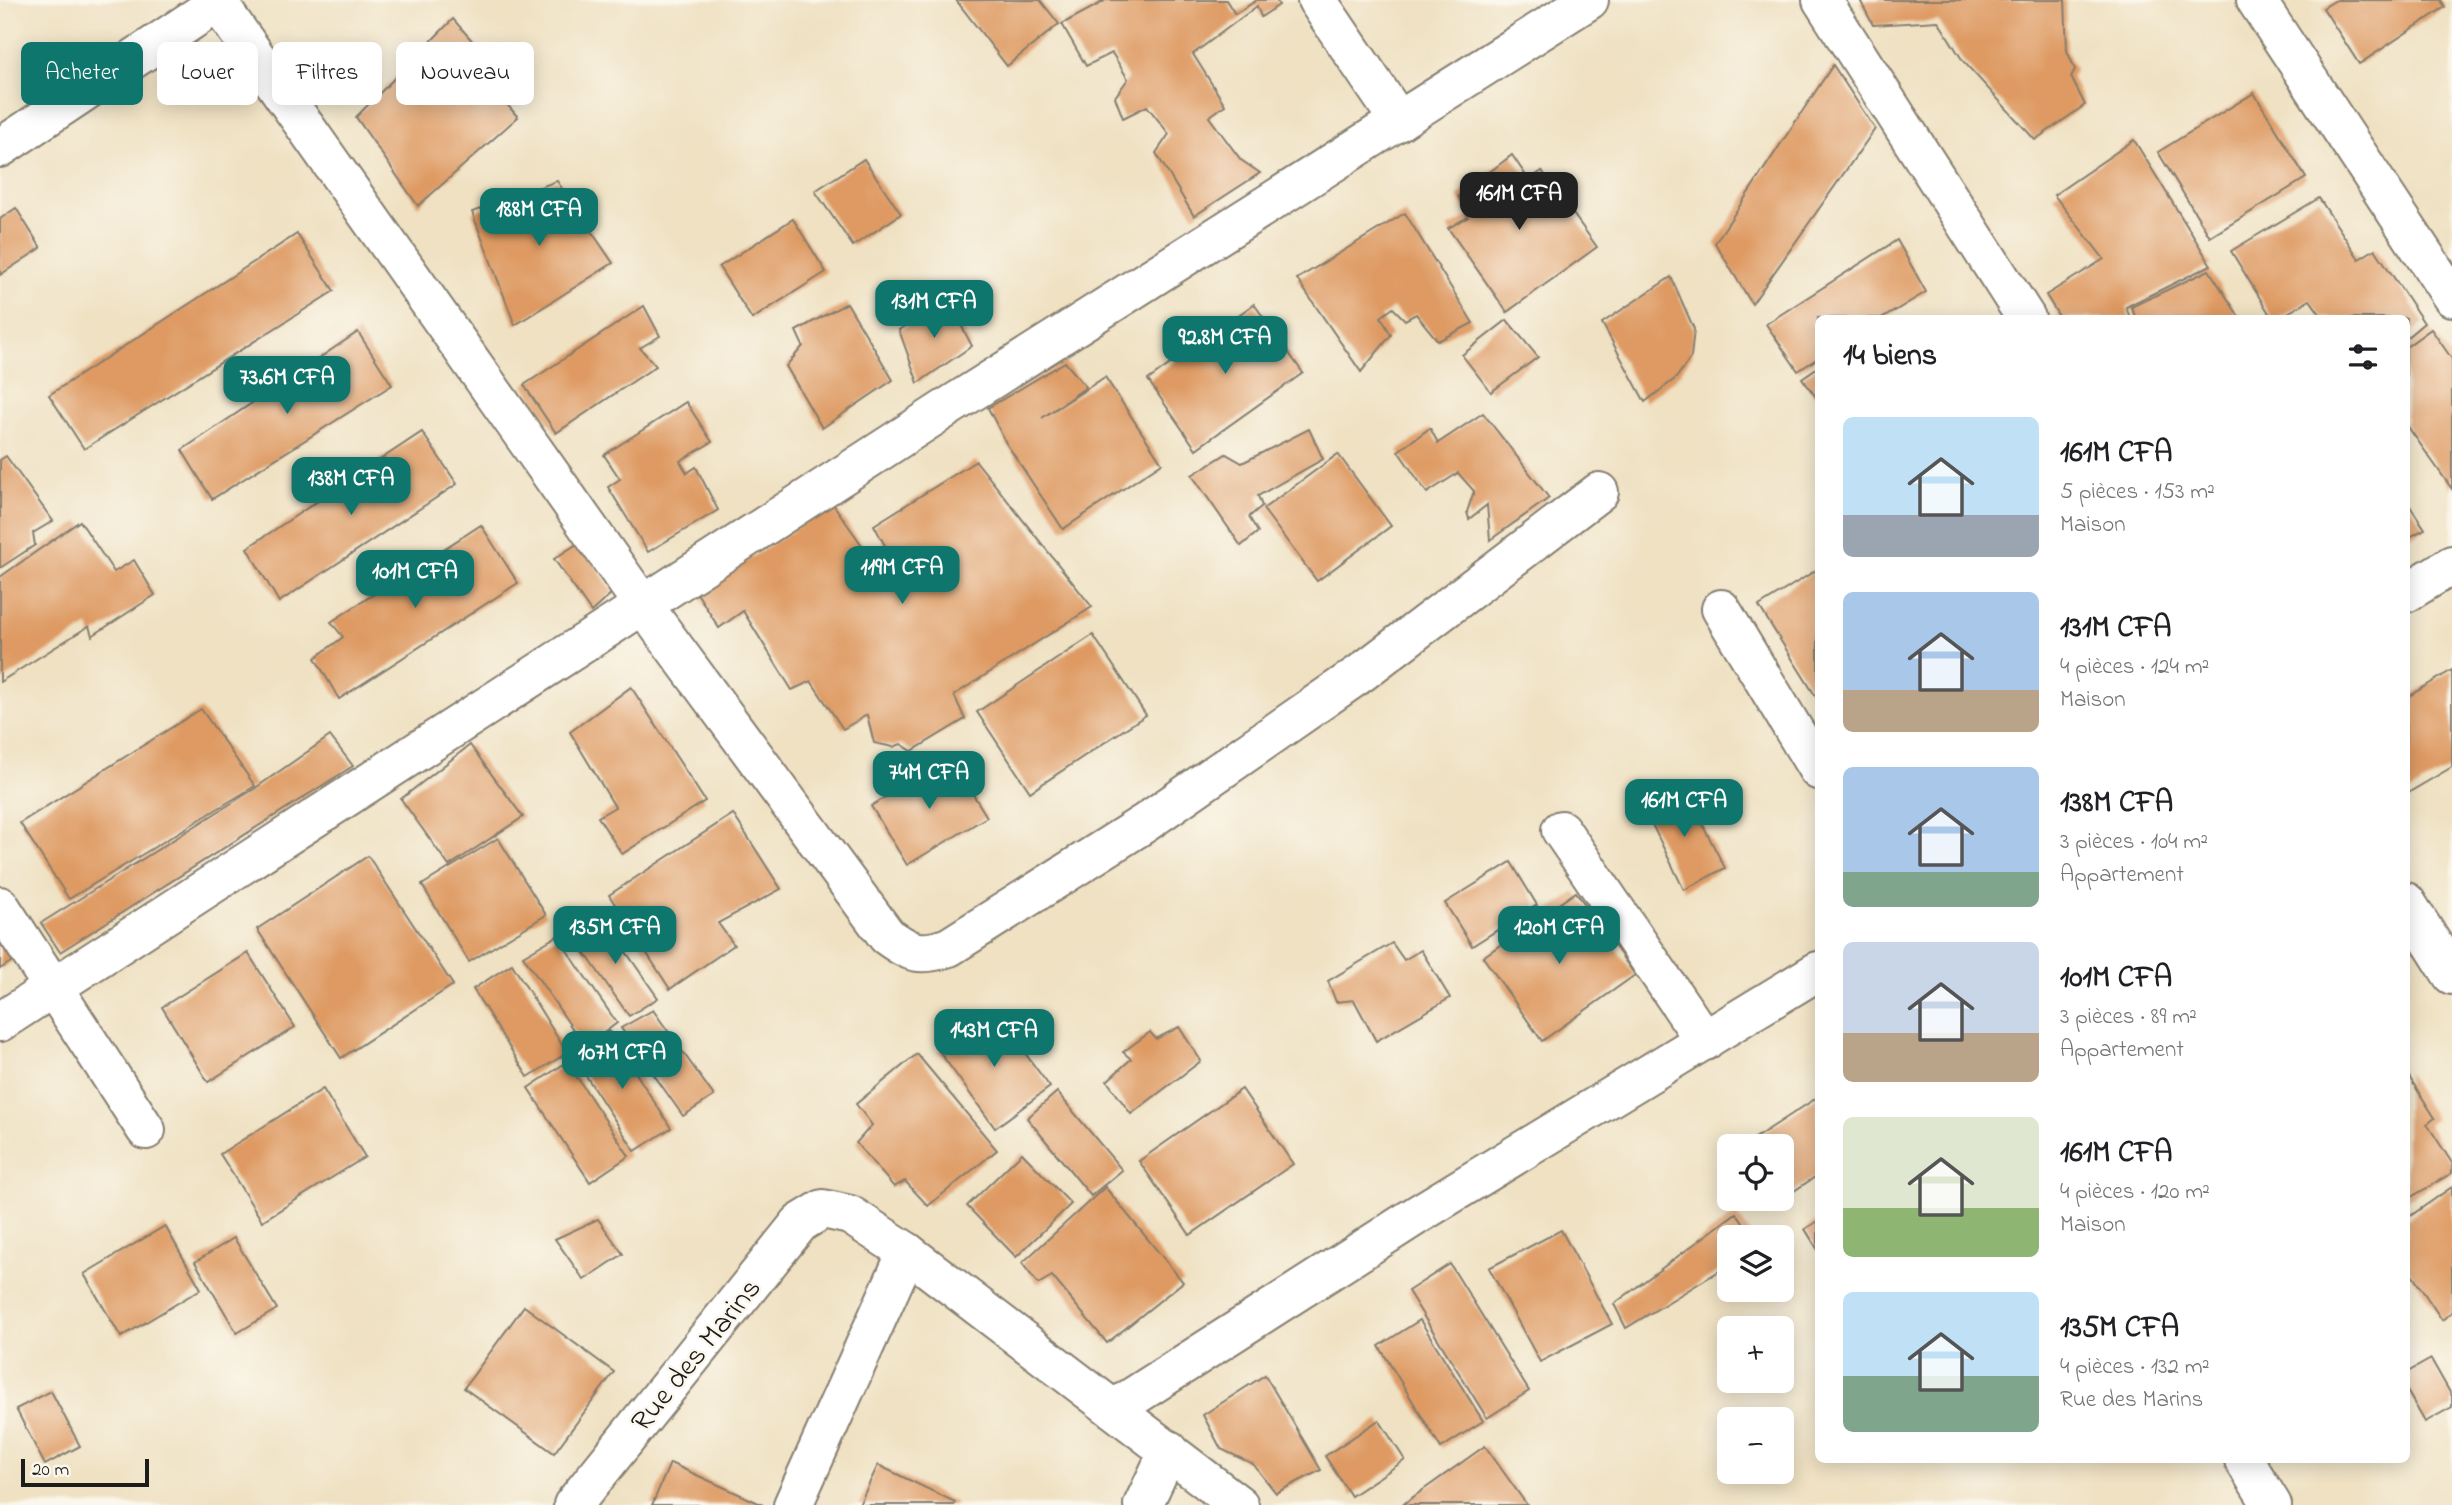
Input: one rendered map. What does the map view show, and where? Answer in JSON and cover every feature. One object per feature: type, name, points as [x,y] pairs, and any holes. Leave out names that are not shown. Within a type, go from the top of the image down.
[{"type":"street","points":[[1317,0],[1399,121]]},
{"type":"street","points":[[0,1022],[942,411],[1589,0]]},
{"type":"street","points":[[1822,0],[2024,315]]},
{"type":"street","points":[[0,148],[220,1],[643,604],[887,936],[908,951],[929,954],[949,947],[1146,823],[1361,673],[1599,492]]},
{"type":"street","points":[[2268,4],[2452,298]]},
{"type":"street","points":[[2410,591],[2452,565]]},
{"type":"street","points":[[1721,610],[1815,765]]},
{"type":"street","points":[[1561,830],[1705,1041]]},
{"type":"street","points":[[0,906],[146,1130]]},
{"type":"street","points":[[2410,908],[2452,975]]},
{"type":"street","points":[[1114,1409],[1416,1215],[1815,973]]},
{"type":"street","name":"Rue des Marins","points":[[573,1505],[800,1223],[823,1209],[850,1215],[907,1252]]},
{"type":"street","points":[[793,1505],[907,1252],[1239,1505]]},
{"type":"street","points":[[1143,1505],[1169,1450]]},
{"type":"street","points":[[2246,1463],[2272,1505]]},
{"type":"building","points":[[956,0],[1040,0],[1059,24],[1007,66]]},
{"type":"building","points":[[1097,0],[1226,0],[1235,14],[1257,0],[1276,0],[1279,5],[1261,17],[1257,6],[1193,54],[1225,105],[1209,117],[1241,160],[1260,173],[1194,216],[1156,153],[1169,134],[1147,106],[1123,118],[1115,97],[1128,79],[1112,53],[1086,66],[1062,24],[1103,2]]},
{"type":"building","points":[[1860,0],[2065,0],[2067,51],[2075,69],[2071,77],[2085,105],[2035,140],[1963,61],[1938,21],[1873,25]]},
{"type":"building","points":[[2336,0],[2441,0],[2445,7],[2359,64],[2323,8]]},
{"type":"building","points":[[453,19],[473,42],[430,42]]},
{"type":"building","points":[[1833,65],[1875,129],[1752,304],[1715,243]]},
{"type":"building","points":[[396,77],[396,105],[508,105],[518,117],[418,206],[356,117],[368,105],[382,105],[382,91]]},
{"type":"building","points":[[2254,93],[2306,178],[2210,237],[2158,152]]},
{"type":"building","points":[[2134,140],[2211,265],[2126,307],[2129,315],[2058,315],[2046,295],[2104,259],[2054,195]]},
{"type":"building","points":[[1512,155],[1529,180],[1542,171],[1597,247],[1507,312],[1448,228],[1468,217],[1458,196]]},
{"type":"building","points":[[864,159],[901,214],[853,246],[815,191]]},
{"type":"building","points":[[557,181],[613,263],[515,325],[472,212]]},
{"type":"building","points":[[2319,198],[2359,259],[2375,249],[2424,323],[2410,335],[2410,315],[2321,315],[2310,300],[2284,315],[2270,315],[2231,251]]},
{"type":"building","points":[[16,208],[41,248],[0,275],[0,219]]},
{"type":"building","points":[[1405,213],[1473,323],[1438,341],[1416,314],[1405,320],[1393,308],[1381,317],[1391,335],[1361,372],[1297,279]]},
{"type":"building","points":[[793,219],[826,272],[752,319],[719,267]]},
{"type":"building","points":[[297,234],[334,291],[84,449],[49,395]]},
{"type":"building","points":[[1897,240],[1926,292],[1888,315],[1815,315],[1815,360],[1798,371],[1766,324]]},
{"type":"building","points":[[2209,270],[2238,315],[2135,315],[2131,307]]},
{"type":"building","points":[[1671,277],[1694,329],[1691,357],[1676,378],[1645,402],[1602,323]]},
{"type":"building","points":[[948,300],[972,346],[918,383],[899,330]]},
{"type":"building","points":[[847,303],[893,380],[822,428],[786,366],[803,346],[796,331]]},
{"type":"building","points":[[1254,304],[1303,373],[1196,449],[1148,380]]},
{"type":"building","points":[[644,306],[660,336],[640,348],[656,366],[556,433],[524,385]]},
{"type":"building","points":[[1507,320],[1538,357],[1491,392],[1462,355]]},
{"type":"building","points":[[2431,329],[2452,359],[2452,489],[2410,430],[2410,344]]},
{"type":"building","points":[[358,332],[392,385],[212,499],[182,450]]},
{"type":"building","points":[[1065,362],[1086,387],[1042,418],[1105,377],[1162,463],[1063,529],[1006,443],[988,408]]},
{"type":"building","points":[[1815,369],[1815,396],[1802,378]]},
{"type":"building","points":[[686,402],[712,442],[680,461],[687,473],[696,467],[718,510],[648,552],[608,487],[620,479],[604,455]]},
{"type":"building","points":[[1483,413],[1549,498],[1490,540],[1487,505],[1469,519],[1467,512],[1474,491],[1458,473],[1427,493],[1398,451],[1430,428],[1438,443]]},
{"type":"building","points":[[1309,429],[1323,459],[1258,496],[1262,506],[1249,517],[1258,532],[1241,546],[1192,475],[1226,454],[1242,463]]},
{"type":"building","points":[[422,432],[457,484],[279,602],[247,548]]},
{"type":"building","points":[[1338,454],[1391,526],[1317,581],[1263,509]]},
{"type":"building","points":[[6,456],[53,521],[33,533],[35,545],[0,568],[0,460]]},
{"type":"building","points":[[976,461],[1092,607],[954,695],[965,719],[912,751],[901,744],[893,747],[874,743],[867,715],[843,729],[811,681],[792,690],[743,611],[719,628],[697,593],[833,504],[876,565],[890,555],[874,525]]},
{"type":"building","points":[[2410,506],[2425,529],[2410,537]]},
{"type":"building","points":[[80,521],[114,572],[134,560],[155,595],[92,636],[89,626],[0,682],[0,577]]},
{"type":"building","points":[[481,525],[518,583],[339,699],[315,658],[343,637],[331,622]]},
{"type":"building","points":[[580,542],[613,592],[591,612],[554,559]]},
{"type":"building","points":[[1815,571],[1815,695],[1759,606]]},
{"type":"building","points":[[1093,635],[1146,715],[1030,792],[977,712]]},
{"type":"building","points":[[2452,670],[2452,767],[2410,792],[2410,696]]},
{"type":"building","points":[[631,687],[705,801],[622,854],[598,817],[615,807],[570,732]]},
{"type":"building","points":[[201,709],[255,786],[69,899],[20,823]]},
{"type":"building","points":[[330,736],[353,766],[60,952],[41,923],[254,789]]},
{"type":"building","points":[[470,745],[523,817],[449,866],[401,799]]},
{"type":"building","points":[[950,757],[987,817],[907,865],[871,806]]},
{"type":"building","points":[[1683,787],[1725,868],[1684,890],[1644,808]]},
{"type":"building","points":[[733,814],[781,889],[718,923],[734,945],[670,989],[609,895]]},
{"type":"building","points":[[498,838],[546,915],[469,962],[422,885]]},
{"type":"building","points":[[368,856],[453,985],[341,1058],[257,929]]},
{"type":"building","points":[[1511,862],[1537,905],[1472,946],[1445,903]]},
{"type":"building","points":[[1576,892],[1635,975],[1542,1041],[1483,957]]},
{"type":"building","points":[[601,916],[658,998],[629,1016],[571,933]]},
{"type":"building","points":[[557,936],[617,1023],[585,1047],[523,956]]},
{"type":"building","points":[[0,939],[14,960],[0,969]]},
{"type":"building","points":[[1392,943],[1404,960],[1421,950],[1450,998],[1376,1041],[1354,1000],[1336,1002],[1328,981]]},
{"type":"building","points":[[248,953],[295,1027],[208,1082],[162,1007]]},
{"type":"building","points":[[512,964],[567,1053],[528,1077],[473,989]]},
{"type":"building","points":[[653,1010],[714,1096],[683,1116],[621,1028]]},
{"type":"building","points":[[993,1010],[1050,1087],[995,1128],[939,1051]]},
{"type":"building","points":[[1179,1027],[1201,1061],[1131,1114],[1107,1081],[1131,1059],[1123,1052],[1150,1032],[1156,1039]]},
{"type":"building","points":[[609,1031],[671,1128],[635,1151],[573,1056]]},
{"type":"building","points":[[917,1054],[997,1150],[928,1206],[905,1181],[894,1187],[856,1143],[872,1125],[856,1104]]},
{"type":"building","points":[[567,1062],[629,1156],[590,1182],[528,1088]]},
{"type":"building","points":[[2410,1078],[2435,1118],[2427,1124],[2452,1163],[2452,1173],[2410,1198]]},
{"type":"building","points":[[323,1089],[365,1157],[262,1221],[220,1154]]},
{"type":"building","points":[[1242,1089],[1293,1164],[1190,1235],[1139,1161]]},
{"type":"building","points":[[1057,1092],[1122,1170],[1091,1196],[1027,1118]]},
{"type":"building","points":[[1815,1099],[1815,1177],[1794,1191],[1794,1134],[1761,1134]]},
{"type":"building","points":[[1022,1153],[1071,1204],[1016,1257],[967,1206]]},
{"type":"building","points":[[1105,1187],[1183,1282],[1107,1343],[1052,1276],[1038,1284],[1022,1263]]},
{"type":"building","points":[[2452,1187],[2452,1312],[2442,1320],[2410,1272],[2410,1216]]},
{"type":"building","points":[[1736,1213],[1744,1225],[1720,1225]]},
{"type":"building","points":[[598,1219],[623,1254],[584,1280],[555,1239]]},
{"type":"building","points":[[1815,1223],[1815,1245],[1805,1229]]},
{"type":"building","points":[[165,1226],[201,1289],[121,1337],[84,1274]]},
{"type":"building","points":[[1717,1227],[1717,1272],[1626,1328],[1614,1304]]},
{"type":"building","points":[[1561,1230],[1612,1324],[1540,1362],[1489,1268]]},
{"type":"building","points":[[234,1238],[277,1309],[237,1333],[195,1262]]},
{"type":"building","points":[[1450,1264],[1529,1391],[1487,1418],[1408,1291]]},
{"type":"building","points":[[524,1306],[614,1372],[554,1453],[464,1388]]},
{"type":"building","points":[[1420,1320],[1483,1421],[1441,1448],[1379,1346]]},
{"type":"building","points":[[2431,1359],[2452,1396],[2452,1407],[2425,1422],[2410,1396],[2410,1371]]},
{"type":"building","points":[[1265,1375],[1321,1470],[1276,1493],[1253,1464],[1221,1449],[1203,1415]]},
{"type":"building","points":[[51,1391],[80,1446],[45,1465],[16,1409]]},
{"type":"building","points":[[1379,1420],[1405,1460],[1351,1496],[1325,1456]]},
{"type":"building","points":[[1485,1446],[1527,1505],[1402,1505]]},
{"type":"building","points":[[670,1463],[763,1505],[652,1505]]},
{"type":"building","points":[[878,1465],[955,1502],[954,1505],[859,1505]]}]
